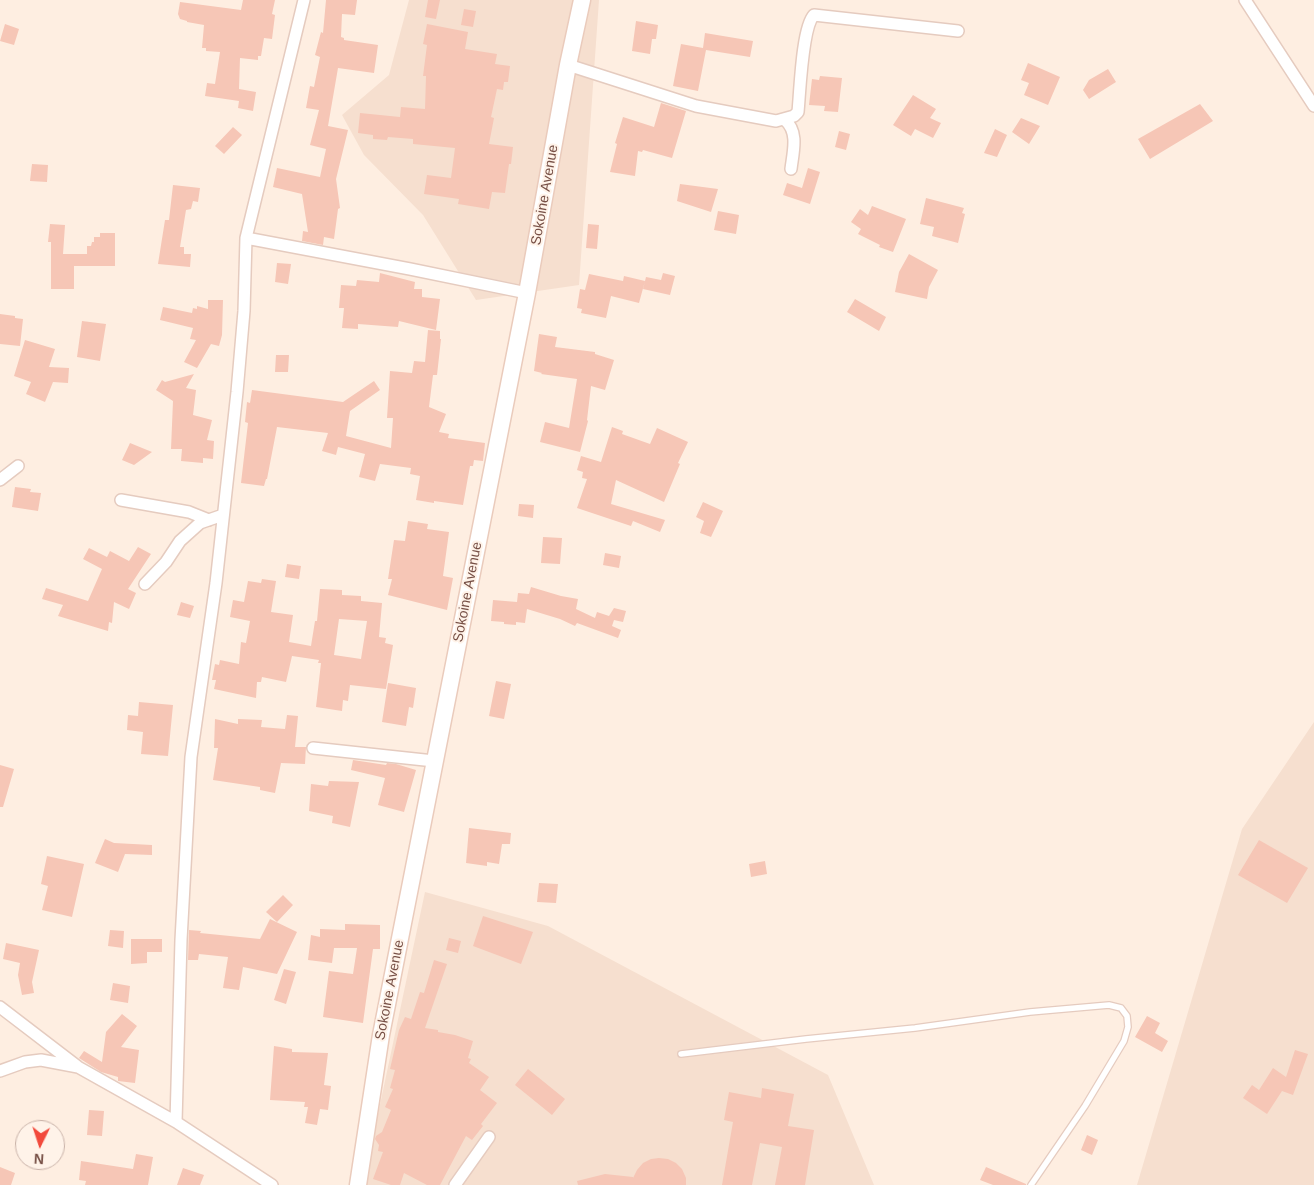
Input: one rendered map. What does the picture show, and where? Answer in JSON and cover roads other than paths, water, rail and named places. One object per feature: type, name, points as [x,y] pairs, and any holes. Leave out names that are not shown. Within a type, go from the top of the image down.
[{"type":"street","points":[[176,1122],[181,940],[191,758],[216,583],[237,392],[244,312],[246,238],[304,0]]},
{"type":"street","name":"Sokoine Avenue","points":[[358,1185],[381,1035],[527,294],[568,64],[582,0]]},
{"type":"street","points":[[1246,0],[1314,106]]},
{"type":"street","points":[[568,64],[696,106],[766,120],[785,120],[798,112],[805,41],[808,26],[814,15],[958,31]]},
{"type":"street","points":[[785,120],[793,129],[794,135],[791,169]]},
{"type":"street","points":[[246,238],[410,269],[527,294]]},
{"type":"street","points":[[0,480],[18,466]]},
{"type":"street","points":[[121,500],[188,512],[209,520]]},
{"type":"street","points":[[145,584],[166,562],[180,541],[200,523],[223,515]]},
{"type":"street","points":[[313,748],[434,761]]},
{"type":"street","points":[[0,1007],[78,1067],[176,1122],[272,1185]]},
{"type":"street","points":[[0,1071],[25,1062],[41,1060],[78,1067]]},
{"type":"street","points":[[455,1185],[489,1137]]},
{"type":"lane","points":[[680,1054],[915,1028],[1030,1012],[1108,1005],[1121,1008],[1127,1016],[1128,1027],[1124,1041],[1085,1106],[1031,1185]]}]
